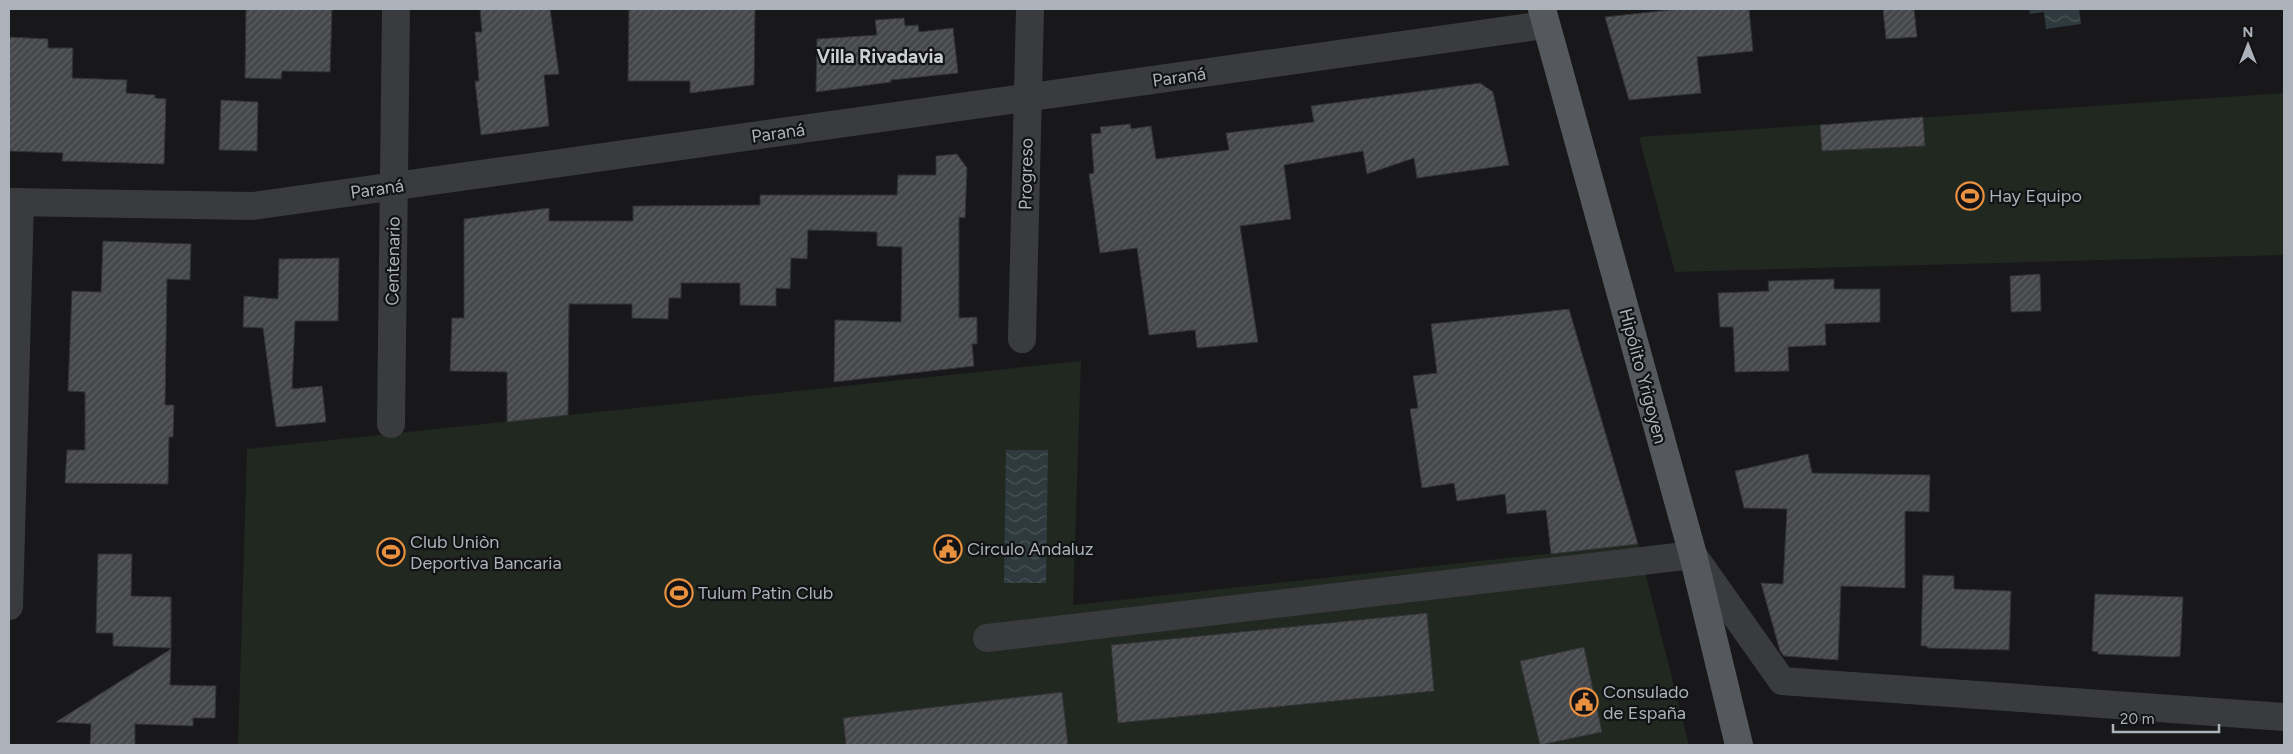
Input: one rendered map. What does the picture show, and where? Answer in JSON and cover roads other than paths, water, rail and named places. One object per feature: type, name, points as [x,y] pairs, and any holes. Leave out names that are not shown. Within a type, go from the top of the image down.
[{"type":"main road","name":"Hipólito Yrigoyen","points":[[1544,17],[1692,555],[1739,745]]},
{"type":"street","name":"Centenario","points":[[391,424],[396,9]]},
{"type":"street","name":"Progreso","points":[[1022,339],[1030,9]]},
{"type":"street","name":"Paraná","points":[[14,202],[253,206],[1028,98],[1544,17]]},
{"type":"street","points":[[9,606],[14,202]]},
{"type":"street","points":[[987,638],[1692,555],[1782,681],[2284,717]]},
{"type":"water","points":[[2029,9],[2079,9],[2081,24],[2046,29],[2044,12],[2030,14]]},
{"type":"water","points":[[1006,450],[1048,450],[1046,583],[1004,583]]},
{"type":"place","name":"Hay Equipo","points":[[1970,196]]},
{"type":"place","name":"Circulo Andaluz","points":[[948,549]]},
{"type":"place","name":"Club Uniòn Deportiva Bancaria","points":[[391,552]]},
{"type":"place","name":"Tulum Patìn Club","points":[[679,593]]},
{"type":"place","name":"Consulado de España","points":[[1584,702]]},
{"type":"district","name":"Villa Rivadavia","points":[[880,56]]}]
